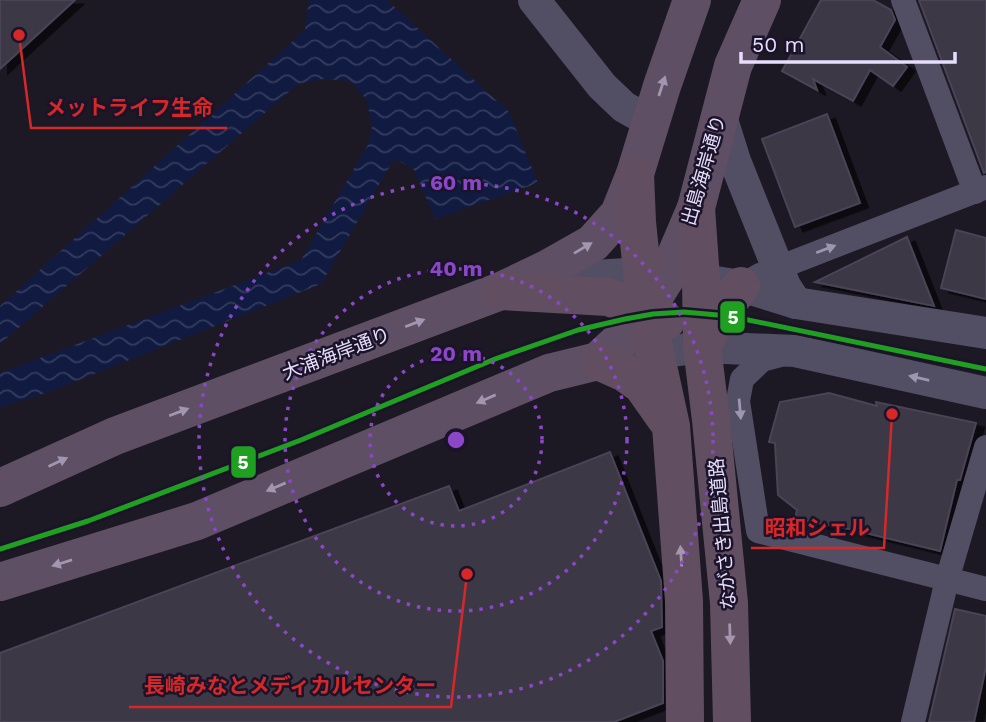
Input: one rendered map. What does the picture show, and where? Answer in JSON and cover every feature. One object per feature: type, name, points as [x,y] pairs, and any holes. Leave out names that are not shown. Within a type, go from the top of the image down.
[{"type":"highway","points":[[635,174],[692,0]]},
{"type":"highway","name":"出島海岸通り","points":[[696,208],[733,66],[762,0]]},
{"type":"highway","name":"ながさき出島道路","points":[[635,174],[637,222],[670,276],[702,346],[729,603],[732,722]]},
{"type":"highway","name":"大浦海岸通り","points":[[0,488],[115,436],[501,291],[547,269],[593,243],[620,214],[635,174]]},
{"type":"highway","name":"ながさき出島道路","points":[[685,722],[684,601],[671,426],[646,311],[670,276],[696,208]]},
{"type":"highway","points":[[501,291],[608,297],[646,311],[689,334],[702,346],[723,309],[741,286]]},
{"type":"highway","points":[[0,582],[197,521],[549,373],[598,361],[627,334],[646,311]]},
{"type":"highway","name":"ながさき出島道路","points":[[671,426],[687,378],[702,346]]},
{"type":"highway","points":[[598,361],[625,373],[642,385],[671,426]]},
{"type":"street","points":[[534,0],[602,86],[624,107],[651,122]]},
{"type":"street","points":[[741,286],[760,275],[980,189],[903,0]]},
{"type":"street","points":[[720,113],[735,161],[785,286],[796,303]]},
{"type":"street","points":[[501,291],[608,274],[670,276],[741,286],[796,303],[986,333]]},
{"type":"street","points":[[598,361],[702,346],[795,351],[986,393]]},
{"type":"street","points":[[795,351],[762,360],[742,379],[738,401],[758,531],[986,589]]},
{"type":"street","points":[[913,722],[947,580],[986,447]]},
{"type":"water","points":[[309,0],[387,0],[509,112],[538,183],[435,219],[413,168],[394,159],[321,284],[46,393],[0,407],[0,373],[301,260],[369,143],[372,125],[366,99],[350,81],[323,79],[298,84],[0,344],[0,306],[305,30]]},
{"type":"building","points":[[0,0],[75,0],[0,69]]},
{"type":"building","points":[[821,0],[873,0],[891,10],[895,20],[880,47],[907,67],[893,86],[870,70],[853,101],[813,79],[817,90],[782,71]]},
{"type":"building","points":[[919,0],[986,0],[984,173]]},
{"type":"building","points":[[827,114],[860,203],[795,227],[762,139]]},
{"type":"building","points":[[956,230],[986,238],[986,299],[941,288]]},
{"type":"building","points":[[907,237],[934,306],[815,282]]},
{"type":"building","points":[[829,393],[877,406],[876,402],[976,423],[960,480],[957,480],[940,551],[795,519],[797,510],[778,495],[775,443],[769,442],[780,402]]},
{"type":"building","points":[[610,452],[661,581],[662,627],[651,631],[663,661],[663,703],[614,722],[0,722],[0,653],[449,486],[459,511]]},
{"type":"building","points":[[955,609],[986,616],[986,667],[974,722],[929,722]]},
{"type":"transit line","name":"5","points":[[0,549],[88,521],[301,440],[495,359],[578,330],[625,319],[684,312],[729,316],[986,369]]},
{"type":"place","name":"メットライフ生命","points":[[19,35]]},
{"type":"place","name":"昭和シェル","points":[[892,414]]},
{"type":"place","name":"長崎みなとメディカルセンター","points":[[467,574]]}]
